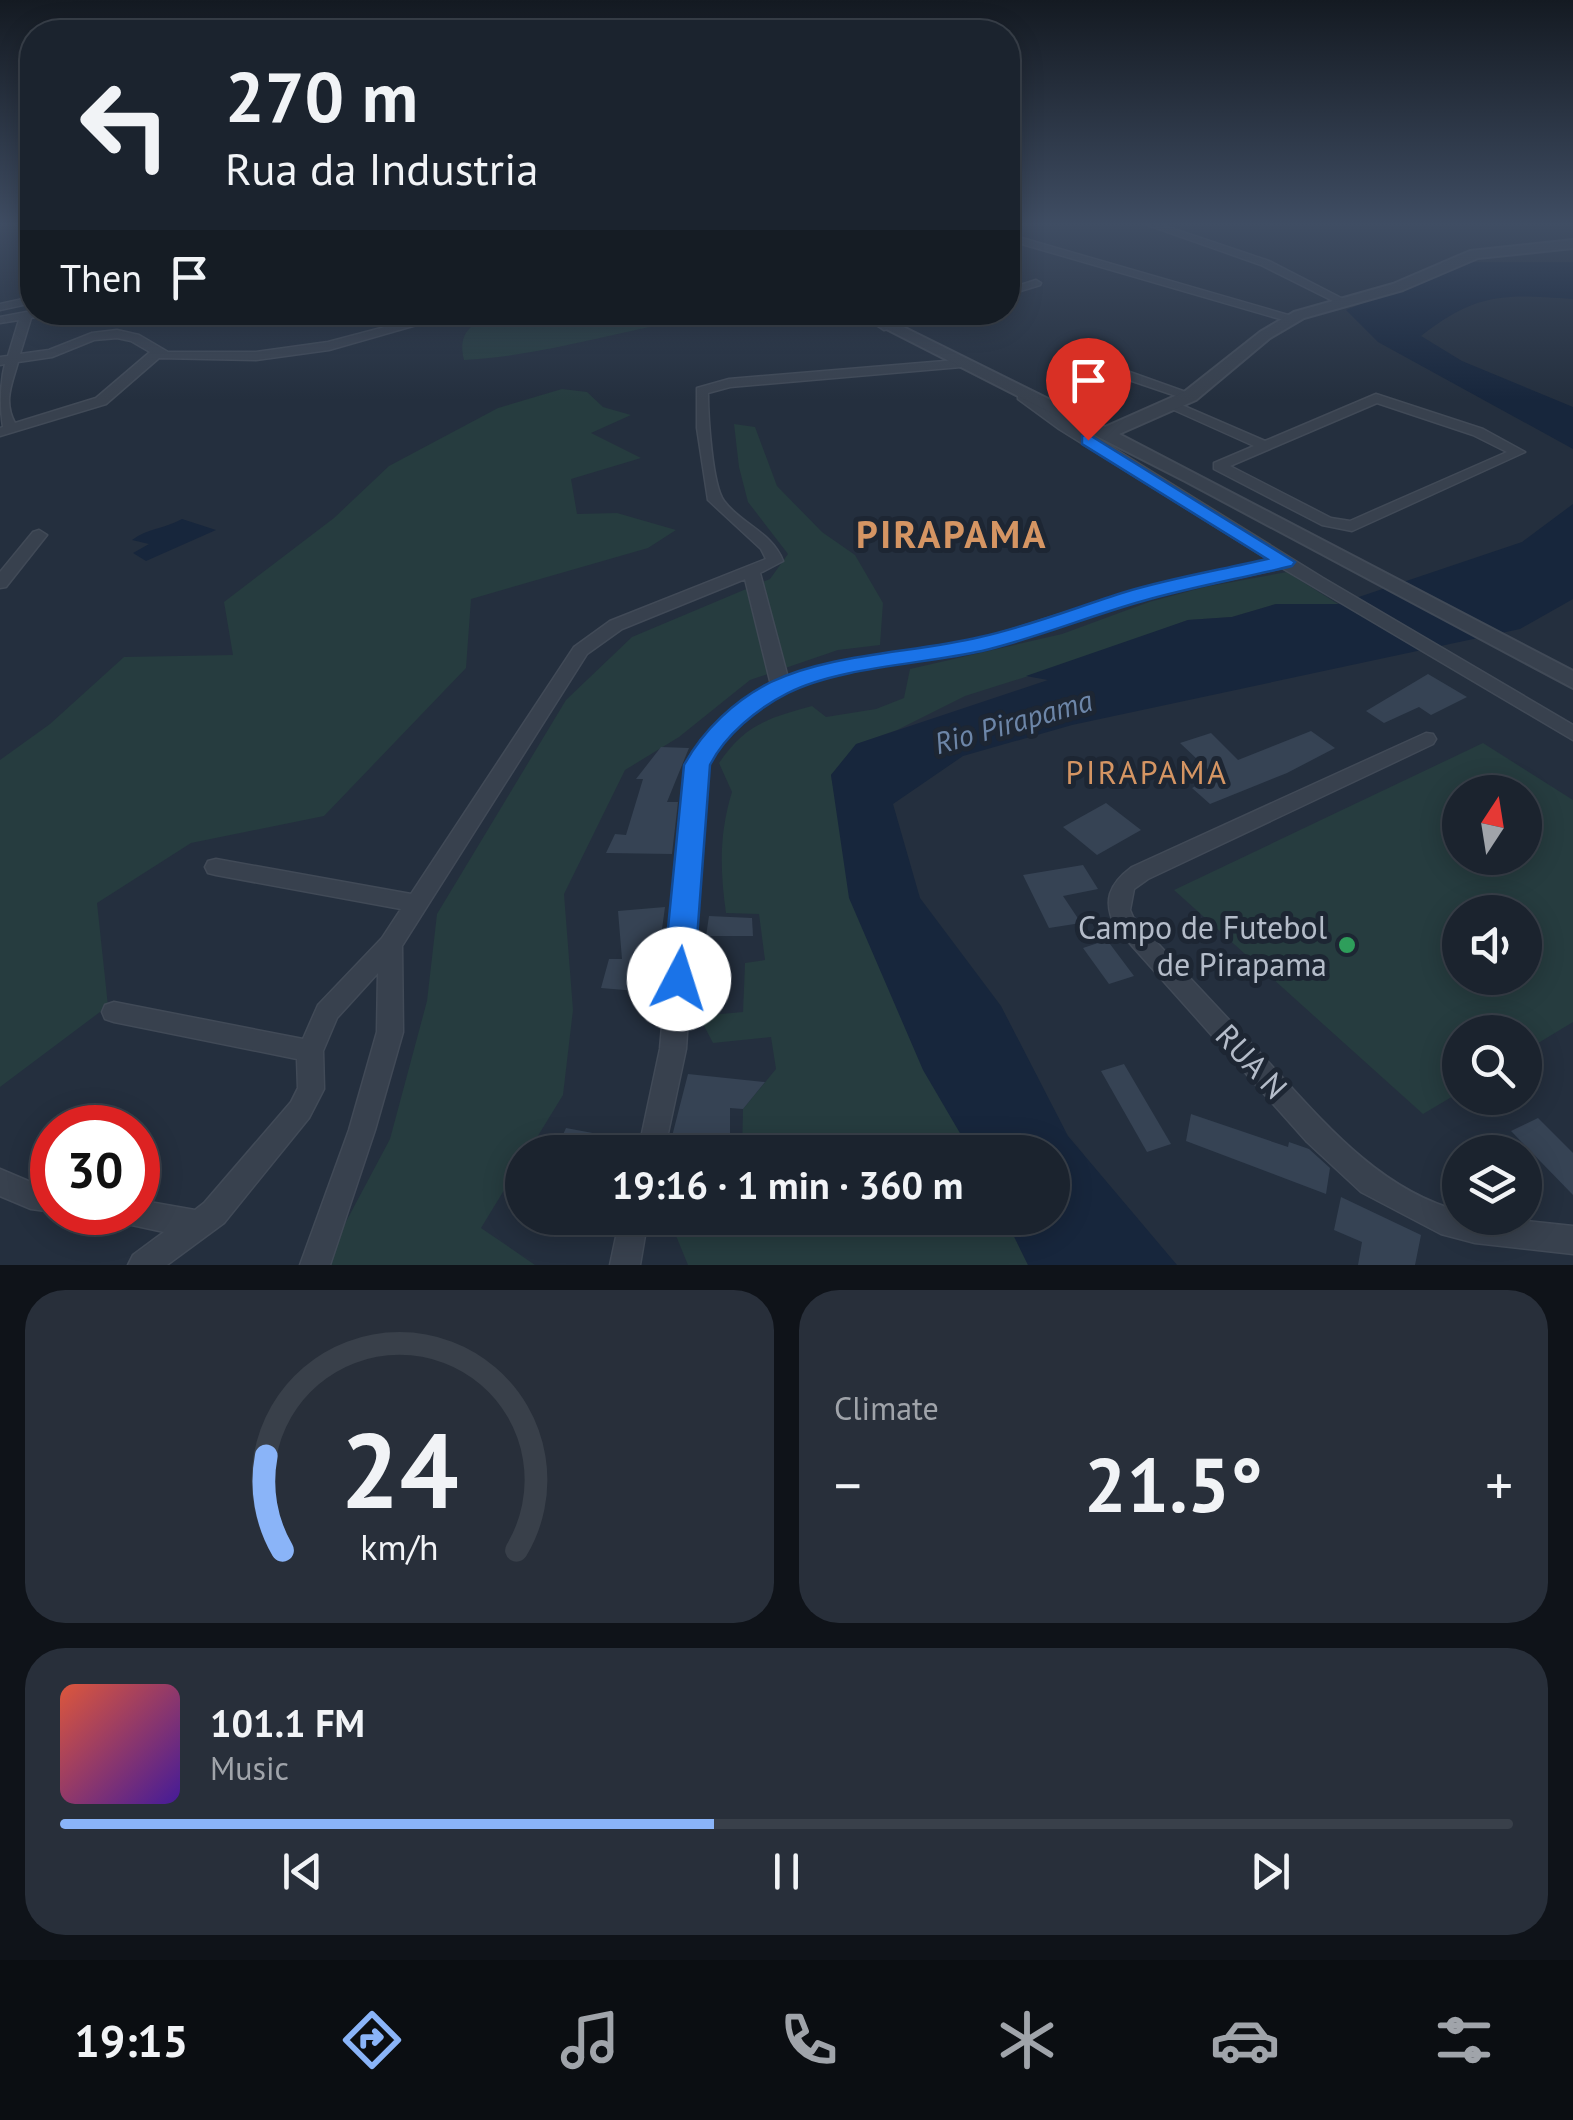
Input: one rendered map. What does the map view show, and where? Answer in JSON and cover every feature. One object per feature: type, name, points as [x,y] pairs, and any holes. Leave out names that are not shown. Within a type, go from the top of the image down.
[{"type":"street","points":[[1163,282],[1291,319]]},
{"type":"street","points":[[1304,282],[1340,301]]},
{"type":"street","points":[[1096,437],[1190,396],[1291,319],[1406,282]]},
{"type":"street","points":[[1020,288],[1036,283]]},
{"type":"street","points":[[22,325],[6,360],[0,404],[5,430],[101,402],[157,353]]},
{"type":"street","points":[[6,360],[52,353],[92,337],[112,334],[135,338],[157,353],[216,358],[302,351],[388,325]]},
{"type":"street","points":[[884,326],[1096,437],[1330,550],[1573,681]]},
{"type":"street","points":[[1092,363],[1190,396]]},
{"type":"street","points":[[144,1265],[202,1225],[300,1110],[311,1089],[310,1051],[336,1000],[390,944],[580,651],[602,633],[632,618],[772,564],[775,554],[710,492],[702,391],[729,383],[957,364]]},
{"type":"street","points":[[1172,406],[1268,447],[1368,400],[1382,398],[1478,432],[1518,452],[1352,526],[1327,522],[1219,466],[1268,447]]},
{"type":"street","points":[[1096,437],[1316,582],[1573,734]]},
{"type":"street","points":[[0,583],[39,535]]},
{"type":"street","points":[[655,1135],[673,1049],[697,765],[709,742],[720,732],[780,687],[850,666],[980,644],[1066,622],[1134,597],[1285,562]]},
{"type":"street","points":[[752,573],[780,687]]},
{"type":"street","name":"RUA N","points":[[1426,738],[1140,873],[1124,885],[1118,910],[1124,922],[1207,1014],[1328,1144],[1371,1183],[1440,1220],[1475,1229],[1573,1240]]},
{"type":"street","points":[[216,867],[416,903]]},
{"type":"street","points":[[315,1265],[362,1130],[390,1032],[390,944]]},
{"type":"street","points":[[114,1012],[310,1051]]},
{"type":"street","points":[[0,1182],[30,1196]]},
{"type":"street","points":[[160,1218],[202,1225]]},
{"type":"street","points":[[624,1265],[630,1235]]},
{"type":"green space","points":[[474,325],[665,325],[522,354],[464,360],[463,342]]},
{"type":"green space","points":[[562,389],[587,392],[603,407],[631,415],[591,433],[641,458],[571,479],[577,514],[617,513],[676,530],[648,548],[471,599],[466,668],[324,816],[191,843],[97,903],[108,1006],[0,1087],[0,760],[50,724],[124,657],[233,655],[224,602],[334,518],[389,466],[498,408]]},
{"type":"green space","points":[[734,424],[755,427],[777,486],[822,532],[855,555],[883,603],[880,645],[838,650],[750,680],[679,737],[625,770],[564,894],[573,1010],[563,1095],[538,1135],[505,1135],[505,1189],[481,1228],[535,1265],[323,1265],[390,1139],[427,1001],[437,914],[566,700],[632,637],[770,579],[788,554],[748,502]]},
{"type":"green space","points":[[1287,572],[1338,604],[1276,604],[1232,617],[1188,620],[1086,658],[965,696],[897,730],[857,744],[831,775],[840,825],[964,1135],[742,1135],[743,1109],[776,1069],[771,1037],[713,1043],[699,1016],[743,1012],[745,963],[765,960],[759,914],[726,913],[724,897],[723,837],[732,792],[719,763],[738,739],[771,719],[812,706],[826,717],[876,709],[904,698],[910,669],[1062,634],[1149,602]]},
{"type":"green space","name":"Campo de Futebol de Pirapama","points":[[1483,743],[1534,775],[1442,775],[1442,875],[1542,875],[1542,780],[1573,800],[1573,1022],[1542,1041],[1542,1015],[1442,1015],[1442,1103],[1423,1114],[1174,890]]},
{"type":"green space","points":[[676,1235],[1013,1235],[1028,1265],[688,1265]]},
{"type":"water","points":[[1417,282],[1573,282],[1573,299],[1492,299],[1459,311],[1421,336],[1462,361],[1573,407],[1573,449],[1378,342],[1346,310]]},
{"type":"water","name":"Rio Pirapama","points":[[1573,504],[1573,599],[1520,629],[1072,725],[963,756],[893,804],[920,898],[1001,1006],[1067,1135],[961,1135],[923,1070],[849,898],[831,775],[856,744],[1048,680],[1026,676],[1188,620],[1232,617],[1276,604],[1338,604],[1522,542]]},
{"type":"water","points":[[182,519],[216,530],[146,561],[133,553],[149,544],[132,540]]},
{"type":"water","points":[[1070,1138],[1177,1265],[1028,1265],[1013,1235],[1070,1235]]},
{"type":"building","points":[[1428,674],[1467,697],[1431,715],[1419,707],[1384,723],[1366,711]]},
{"type":"building","points":[[1311,731],[1335,748],[1287,773],[1210,804],[1192,788],[1215,776],[1180,743],[1211,733],[1238,760]]},
{"type":"building","points":[[661,747],[689,748],[667,802],[678,802],[672,854],[606,853],[615,834],[626,835],[643,779],[636,779]]},
{"type":"building","points":[[1106,803],[1141,830],[1097,855],[1063,827]]},
{"type":"building","points":[[1083,865],[1098,889],[1063,896],[1081,923],[1049,928],[1023,875]]},
{"type":"building","points":[[665,907],[658,959],[663,959],[660,993],[601,988],[609,959],[622,959],[618,911]]},
{"type":"building","points":[[709,916],[752,918],[753,936],[706,936]]},
{"type":"building","points":[[1107,940],[1134,976],[1109,984],[1083,948]]},
{"type":"building","points":[[1124,1064],[1171,1144],[1147,1152],[1101,1071]]},
{"type":"building","points":[[688,1074],[765,1082],[743,1109],[730,1108],[730,1135],[672,1135]]},
{"type":"building","points":[[1191,1114],[1288,1147],[1289,1142],[1309,1149],[1330,1168],[1326,1194],[1186,1141]]},
{"type":"building","points":[[1538,1118],[1573,1153],[1573,1195],[1542,1163],[1542,1135],[1515,1135],[1511,1131]]},
{"type":"building","points":[[566,1128],[598,1134],[638,1134],[638,1135],[563,1135]]},
{"type":"building","points":[[1341,1197],[1421,1235],[1415,1265],[1358,1265],[1362,1242],[1334,1230]]},
{"type":"place","name":"Campo de Futebol de Pirapama","points":[[1347,945]]},
{"type":"district","name":"PIRAPAMA","points":[[952,533]]},
{"type":"district","name":"PIRAPAMA","points":[[1147,772]]},
{"type":"route","points":[[679,979],[697,765],[709,742],[752,704],[780,687],[850,666],[980,644],[1066,622],[1134,597],[1285,562],[1088,440]]}]
